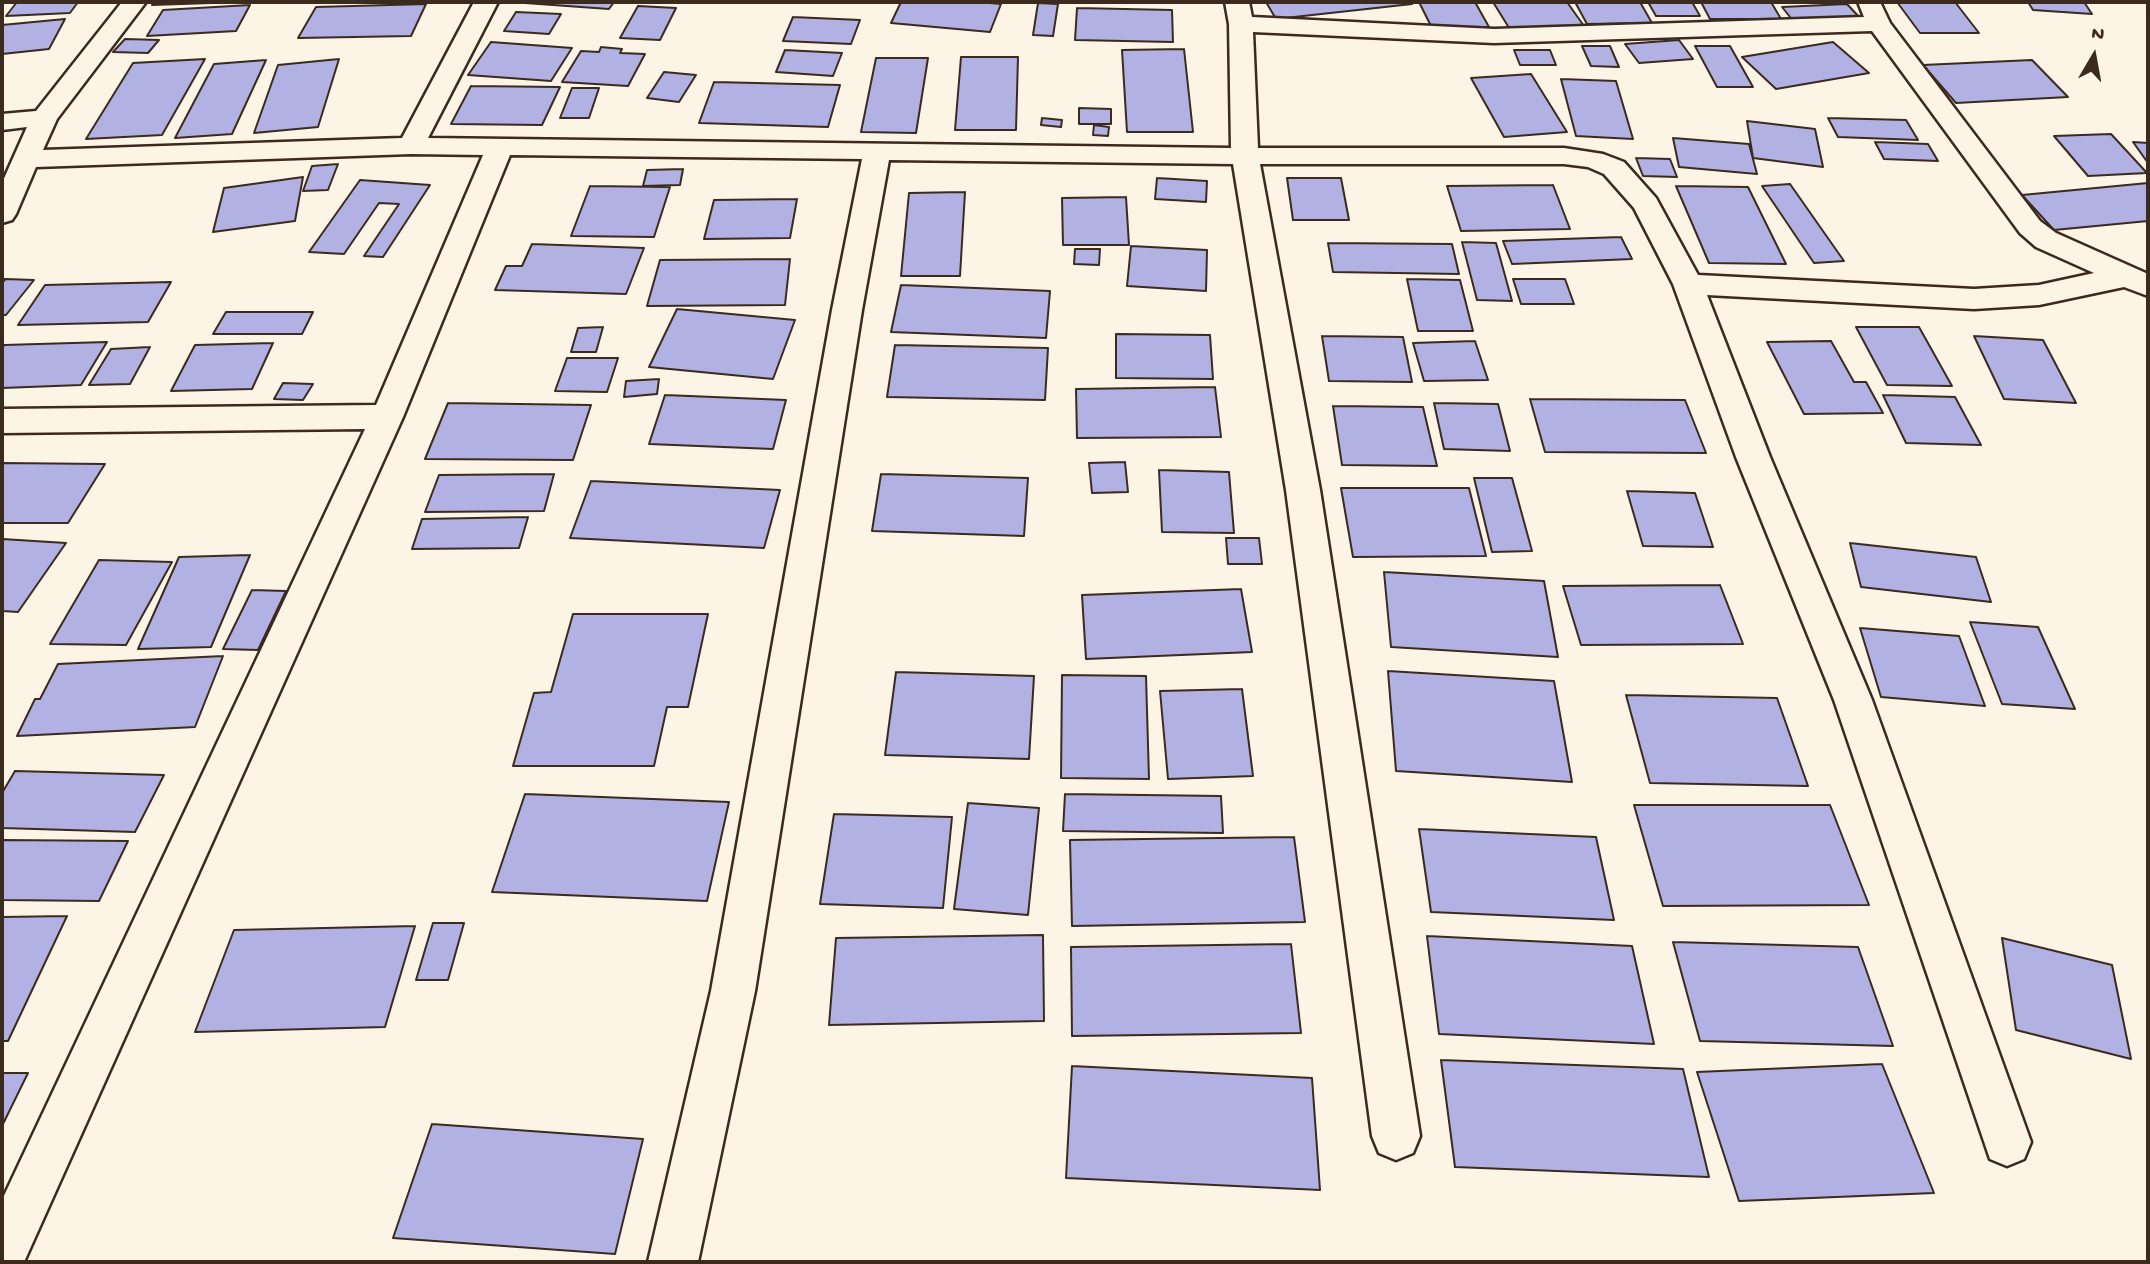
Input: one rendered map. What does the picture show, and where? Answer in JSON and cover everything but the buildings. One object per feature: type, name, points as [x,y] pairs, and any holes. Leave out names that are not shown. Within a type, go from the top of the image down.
[{"type":"street","points":[[2,215],[44,118],[134,2]]},
{"type":"street","points":[[411,146],[486,2]]},
{"type":"street","points":[[1396,1136],[1303,490],[1245,156],[1239,13],[1494,36],[1874,13],[2030,227],[2046,240],[2136,281]]},
{"type":"street","points":[[2,122],[44,118]]},
{"type":"street","points":[[27,159],[411,146],[500,146],[1245,156],[1564,156],[1593,160],[1614,168],[1646,204],[1688,284],[1753,457],[1853,700],[2007,1142]]},
{"type":"street","points":[[2,1254],[387,417],[500,146]]},
{"type":"street","points":[[673,1262],[733,991],[847,310],[877,152]]},
{"type":"street","points":[[1688,284],[1974,299],[2039,295],[2136,281]]},
{"type":"street","points":[[2,421],[387,417]]}]
